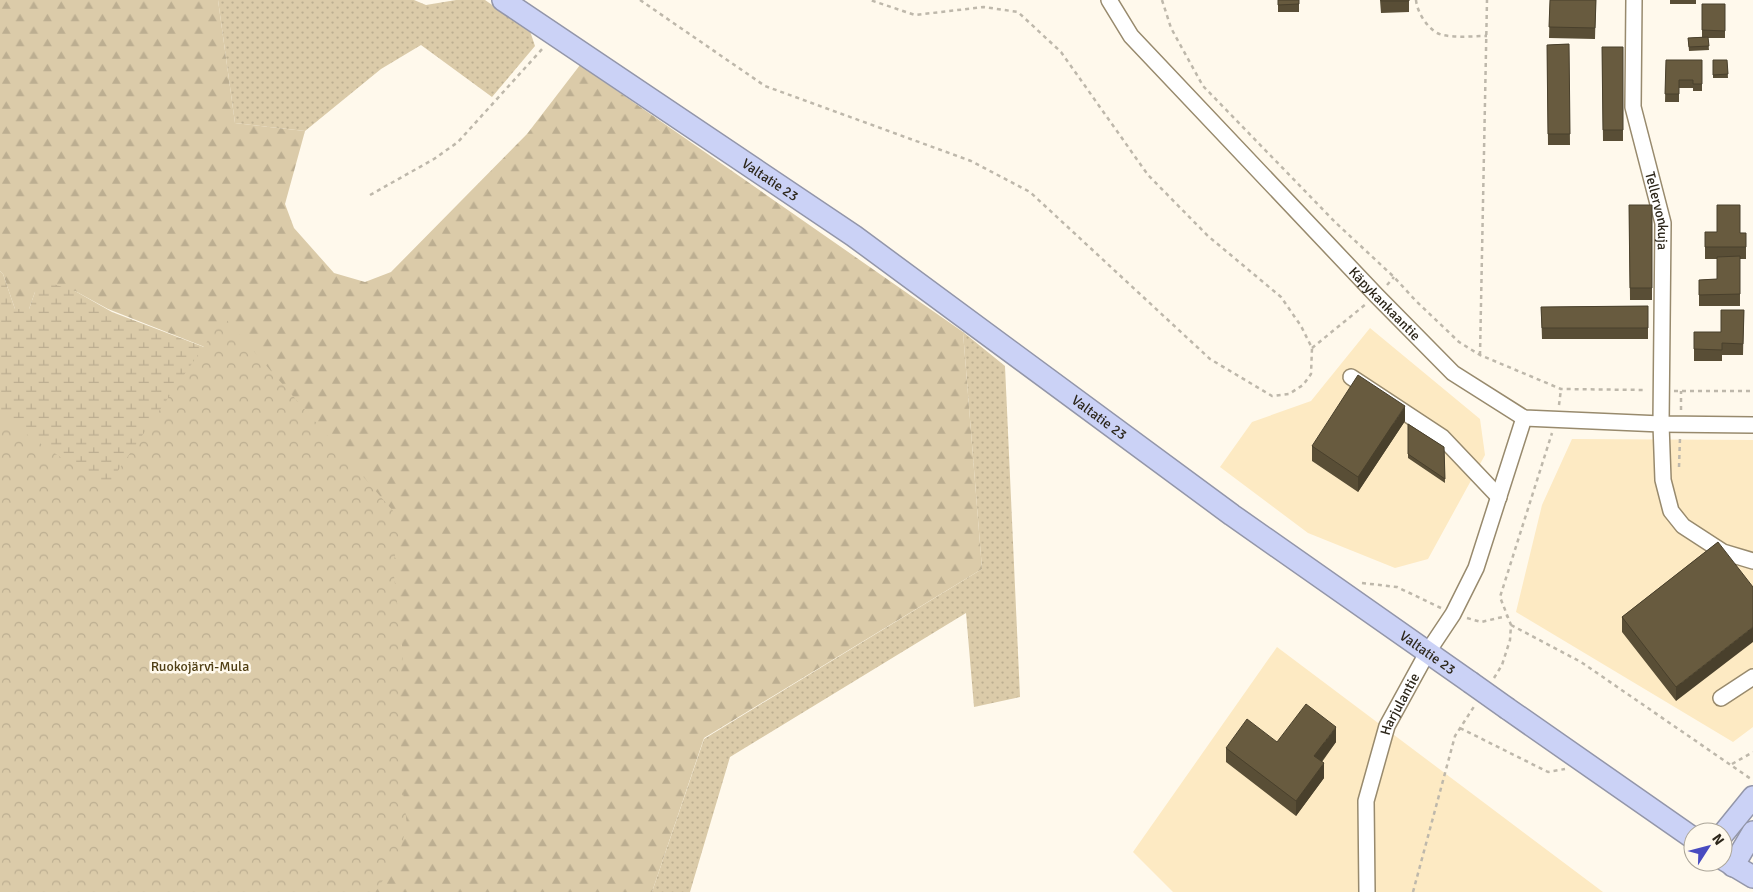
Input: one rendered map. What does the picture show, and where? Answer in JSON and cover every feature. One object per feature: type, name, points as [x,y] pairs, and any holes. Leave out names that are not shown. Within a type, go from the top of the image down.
[{"type":"highway","name":"Valtatie 23","points":[[503,0],[854,236],[1224,510],[1683,831]]},
{"type":"highway","points":[[1731,822],[1752,788]]},
{"type":"highway","points":[[1733,856],[1753,832]]},
{"type":"highway","points":[[1733,865],[1753,877]]},
{"type":"street","name":"Käpykankaantie","points":[[1109,0],[1131,36],[1377,296],[1453,373],[1524,418]]},
{"type":"street","name":"Tellervonkuja","points":[[1634,0],[1633,107],[1663,223],[1661,424],[1663,480],[1671,511],[1683,526],[1699,538],[1724,552],[1753,560]]},
{"type":"street","points":[[1351,377],[1442,438],[1499,497]]},
{"type":"street","points":[[1524,418],[1661,424],[1753,425]]},
{"type":"street","name":"Harjulantie","points":[[1367,892],[1366,801],[1386,726],[1427,653],[1453,614],[1476,568],[1524,418]]},
{"type":"street","points":[[1722,698],[1753,677]]},
{"type":"path","points":[[640,0],[765,86],[971,161],[1030,192],[1210,359],[1272,396],[1290,394],[1304,385],[1311,374],[1312,348],[1302,326],[1281,297],[1208,236],[1148,175],[1061,52],[1018,12],[984,7],[915,15],[870,0]]},
{"type":"path","points":[[1162,0],[1171,28],[1202,86],[1336,223],[1394,277],[1416,301],[1459,342],[1480,355],[1561,389],[1557,418],[1500,597],[1511,625],[1510,640],[1502,666],[1492,681]]},
{"type":"path","points":[[1416,0],[1416,6],[1426,24],[1442,35],[1487,36]]},
{"type":"path","points":[[1480,355],[1487,0]]},
{"type":"path","points":[[370,195],[434,159],[458,142],[555,35]]},
{"type":"path","points":[[1312,348],[1377,296],[1394,277]]},
{"type":"path","points":[[1678,470],[1681,391]]},
{"type":"path","points":[[1354,583],[1397,587],[1453,614],[1481,622],[1507,616]]},
{"type":"path","points":[[1511,625],[1581,662],[1732,764],[1752,788]]},
{"type":"path","points":[[1412,892],[1455,736],[1476,705]]},
{"type":"path","points":[[1460,728],[1548,772],[1588,765]]},
{"type":"path","points":[[1732,764],[1753,752]]},
{"type":"shaded area","points":[[1370,328],[1480,419],[1485,455],[1428,559],[1395,568],[1308,533],[1220,467],[1252,422],[1311,401]]},
{"type":"shaded area","points":[[1572,439],[1753,440],[1753,727],[1733,742],[1516,612],[1542,505]]},
{"type":"shaded area","points":[[1277,647],[1603,892],[1173,892],[1133,852]]},
{"type":"green space","points":[[0,0],[218,0],[235,123],[305,131],[285,204],[294,228],[334,273],[365,282],[391,272],[527,134],[580,65],[963,332],[982,569],[704,738],[652,892],[370,892],[225,355],[108,309],[75,291],[35,292],[29,309],[15,309],[3,274],[0,271]]},
{"type":"green space","points":[[218,0],[414,0],[426,5],[456,0],[485,0],[530,31],[535,46],[492,97],[421,45],[381,69],[305,131],[235,123]]},
{"type":"green space","points":[[0,271],[3,274],[15,309],[29,309],[35,292],[50,283],[75,291],[112,312],[225,355],[0,892]]},
{"type":"green space","name":"Ruokojärvi-Mula","points":[[224,317],[401,520],[393,567],[403,654],[399,690],[402,785],[407,825],[398,858],[375,892],[0,892],[0,416],[106,488]]},
{"type":"green space","points":[[963,332],[1005,366],[1020,697],[974,707],[966,613],[730,757],[690,892],[652,892],[704,739],[982,569]]},
{"type":"building","points":[[1278,0],[1299,0],[1299,4],[1278,5]]},
{"type":"building","points":[[1409,0],[1409,1],[1381,1]]},
{"type":"building","points":[[1550,0],[1596,0],[1595,28],[1549,27]]},
{"type":"building","points":[[1702,4],[1725,4],[1725,31],[1702,30]]},
{"type":"building","points":[[1708,37],[1709,46],[1689,47],[1688,38]]},
{"type":"building","points":[[1569,44],[1570,134],[1548,134],[1547,45]]},
{"type":"building","points":[[1602,47],[1623,47],[1623,130],[1603,130]]},
{"type":"building","points":[[1666,60],[1702,60],[1702,84],[1693,84],[1693,80],[1679,80],[1679,94],[1665,94]]},
{"type":"building","points":[[1713,60],[1727,60],[1728,74],[1713,75]]},
{"type":"building","points":[[1629,205],[1652,205],[1652,288],[1630,288]]},
{"type":"building","points":[[1717,205],[1740,205],[1740,233],[1746,233],[1746,247],[1705,247],[1705,232],[1717,232]]},
{"type":"building","points":[[1740,256],[1740,294],[1699,295],[1699,280],[1717,279],[1717,257]]},
{"type":"building","points":[[1648,306],[1648,328],[1542,328],[1541,307]]},
{"type":"building","points":[[1721,310],[1744,310],[1743,344],[1722,343],[1722,350],[1694,349],[1694,332],[1721,332]]},
{"type":"building","points":[[1358,375],[1405,406],[1358,477],[1312,446]]},
{"type":"building","points":[[1408,424],[1444,447],[1445,479],[1408,454]]},
{"type":"building","points":[[1718,542],[1753,587],[1753,627],[1676,687],[1622,617]]},
{"type":"building","points":[[1306,704],[1336,727],[1314,756],[1324,763],[1296,801],[1226,748],[1247,719],[1277,742]]}]
